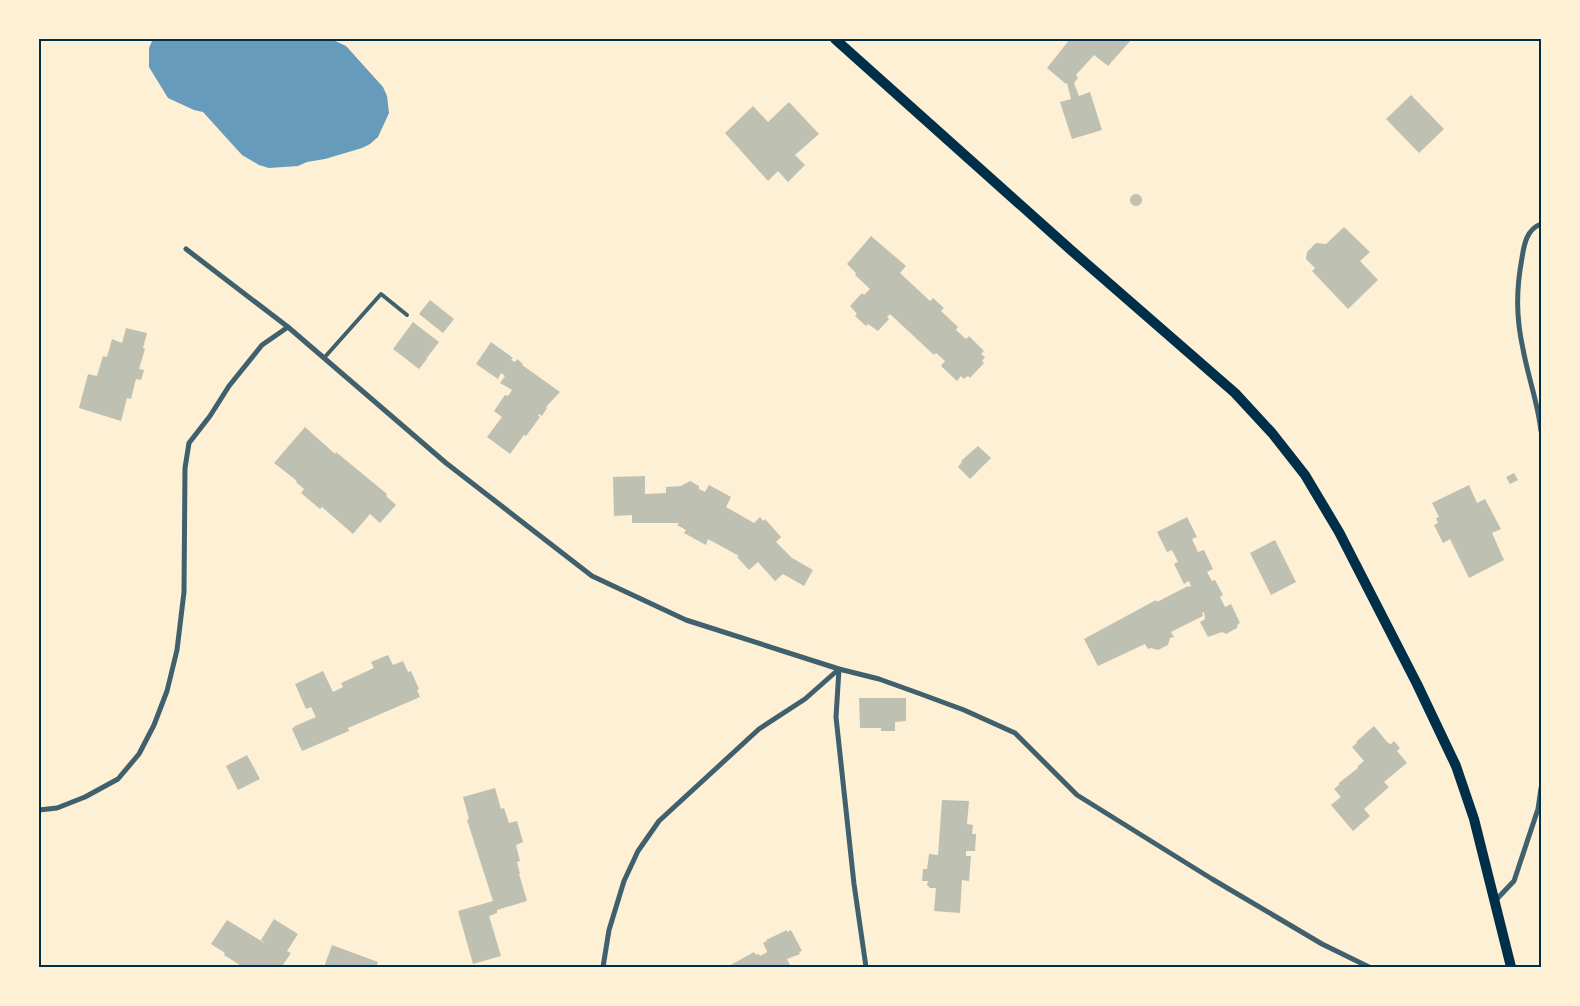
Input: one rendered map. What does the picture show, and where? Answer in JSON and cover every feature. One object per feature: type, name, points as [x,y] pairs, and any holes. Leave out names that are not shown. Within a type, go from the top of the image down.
[{"type":"main road","points":[[835,39],[1072,251],[1235,393],[1272,433],[1305,475],[1338,532],[1417,684],[1456,766],[1474,819],[1511,967]]},
{"type":"street","points":[[1541,224],[1535,226],[1525,240],[1516,302],[1523,349],[1540,416],[1541,431]]},
{"type":"street","points":[[186,249],[288,327],[446,463],[592,576],[686,620],[839,669],[879,679],[964,710],[1015,733],[1078,794],[1212,879],[1322,944],[1369,967]]},
{"type":"street","points":[[39,810],[57,808],[86,797],[118,779],[139,754],[154,725],[167,691],[177,650],[184,592],[186,468],[189,443],[262,344],[288,327]]},
{"type":"street","points":[[603,967],[609,930],[624,881],[638,850],[659,821],[759,729],[805,699],[839,669]]},
{"type":"street","points":[[839,669],[836,717],[854,884],[866,967]]},
{"type":"street","points":[[1494,902],[1514,881],[1538,809],[1541,788]]},
{"type":"lane","points":[[324,358],[381,294],[407,315]]},
{"type":"water","points":[[153,39],[331,39],[346,46],[383,87],[387,96],[389,113],[378,137],[362,148],[298,166],[269,168],[259,165],[242,155],[203,112],[168,98],[149,67],[149,48]]},
{"type":"building","points":[[1070,39],[1132,39],[1108,66],[1094,55],[1076,75],[1078,78],[1074,83],[1079,96],[1090,92],[1102,130],[1072,139],[1060,102],[1071,99],[1067,83],[1047,68]]},
{"type":"building","points":[[1411,95],[1444,129],[1419,153],[1386,119]]},
{"type":"building","points":[[789,102],[819,134],[795,155],[805,165],[788,182],[778,171],[768,181],[725,133],[753,106],[768,122]]},
{"type":"building","points":[[1134,194],[1138,194],[1142,200],[1138,206],[1134,206],[1130,202],[1130,198]]},
{"type":"building","points":[[1344,227],[1370,252],[1360,261],[1378,280],[1348,309],[1312,271],[1315,268],[1306,259],[1307,252],[1316,243],[1326,244]]},
{"type":"building","points":[[871,236],[906,266],[900,273],[930,301],[933,298],[944,308],[941,311],[958,327],[956,330],[966,339],[969,336],[984,351],[981,354],[985,357],[982,361],[984,363],[970,378],[968,376],[964,379],[961,376],[957,381],[941,366],[945,361],[936,353],[934,355],[890,314],[887,317],[889,319],[878,331],[868,324],[866,326],[855,316],[857,314],[850,306],[862,293],[864,295],[870,289],[855,275],[856,273],[847,264]]},
{"type":"building","points":[[430,300],[454,319],[443,333],[419,314]]},
{"type":"building","points":[[413,322],[439,342],[419,369],[393,349]]},
{"type":"building","points":[[126,328],[147,333],[143,348],[145,349],[139,369],[144,370],[141,380],[136,379],[131,399],[127,398],[121,421],[79,408],[88,374],[97,376],[103,356],[107,357],[112,339],[122,343]]},
{"type":"building","points":[[491,342],[513,358],[511,360],[515,362],[517,359],[522,365],[560,392],[546,407],[542,416],[539,414],[538,416],[540,417],[510,454],[487,437],[502,417],[494,411],[505,395],[508,396],[512,390],[500,383],[505,376],[501,373],[498,379],[476,364]]},
{"type":"building","points":[[305,427],[335,454],[336,452],[387,494],[386,496],[396,505],[380,523],[370,514],[353,534],[322,507],[320,509],[301,493],[304,489],[297,481],[274,463]]},
{"type":"building","points":[[978,446],[991,458],[970,479],[958,467],[961,461]]},
{"type":"building","points":[[1514,473],[1518,480],[1510,484],[1506,477]]},
{"type":"building","points":[[645,476],[645,494],[666,493],[666,487],[681,486],[690,481],[705,492],[709,485],[731,497],[726,507],[754,523],[760,517],[763,521],[765,519],[781,537],[776,542],[792,558],[813,570],[804,586],[783,574],[775,581],[758,562],[749,570],[737,557],[739,556],[708,539],[706,545],[684,533],[686,530],[677,525],[679,523],[632,523],[632,515],[614,516],[613,477]]},
{"type":"building","points":[[1469,485],[1477,503],[1485,499],[1501,529],[1492,533],[1504,560],[1469,578],[1450,539],[1443,543],[1434,525],[1438,523],[1436,518],[1439,517],[1432,503]]},
{"type":"building","points":[[1187,517],[1197,537],[1192,539],[1198,552],[1204,550],[1213,569],[1207,572],[1212,581],[1215,580],[1223,595],[1220,597],[1225,607],[1231,604],[1240,623],[1237,628],[1226,634],[1222,632],[1208,637],[1200,622],[1205,619],[1204,612],[1202,613],[1203,616],[1171,632],[1174,637],[1170,638],[1168,645],[1158,650],[1148,649],[1145,644],[1098,666],[1084,639],[1156,600],[1157,602],[1191,586],[1189,581],[1184,584],[1174,564],[1178,562],[1172,550],[1167,552],[1157,532]]},
{"type":"building","points":[[1275,540],[1296,582],[1271,595],[1250,553]]},
{"type":"building","points":[[388,655],[393,665],[403,661],[408,672],[411,671],[419,689],[417,690],[420,697],[348,728],[349,731],[302,751],[292,729],[316,717],[311,707],[306,709],[295,684],[323,671],[333,692],[343,687],[341,683],[374,668],[371,662]]},
{"type":"building","points":[[859,698],[906,698],[906,721],[895,722],[895,731],[881,731],[881,728],[860,728]]},
{"type":"building","points":[[1374,726],[1388,743],[1391,744],[1394,741],[1400,748],[1397,751],[1407,763],[1384,782],[1389,787],[1364,809],[1370,816],[1353,831],[1331,805],[1341,797],[1334,789],[1364,761],[1352,747]]},
{"type":"building","points":[[247,755],[260,779],[238,790],[226,766]]},
{"type":"building","points":[[495,788],[501,809],[504,808],[509,823],[517,821],[523,842],[516,845],[520,861],[517,862],[527,901],[497,910],[497,913],[489,916],[501,956],[473,964],[458,911],[493,901],[467,820],[469,819],[463,797]]},
{"type":"building","points":[[942,800],[969,801],[967,824],[973,825],[972,834],[976,834],[975,851],[966,851],[966,856],[971,856],[969,881],[962,880],[960,913],[934,911],[936,888],[930,888],[927,885],[928,881],[922,881],[923,869],[927,869],[929,854],[938,855]]},
{"type":"building","points":[[274,919],[298,934],[287,951],[291,953],[283,965],[287,967],[243,967],[211,944],[227,920],[266,944],[261,940]]},
{"type":"building","points":[[787,930],[787,932],[791,930],[802,951],[799,952],[800,954],[787,959],[791,967],[727,967],[754,952],[760,956],[766,953],[767,951],[763,943]]},
{"type":"building","points":[[332,945],[378,962],[376,967],[324,967]]}]
